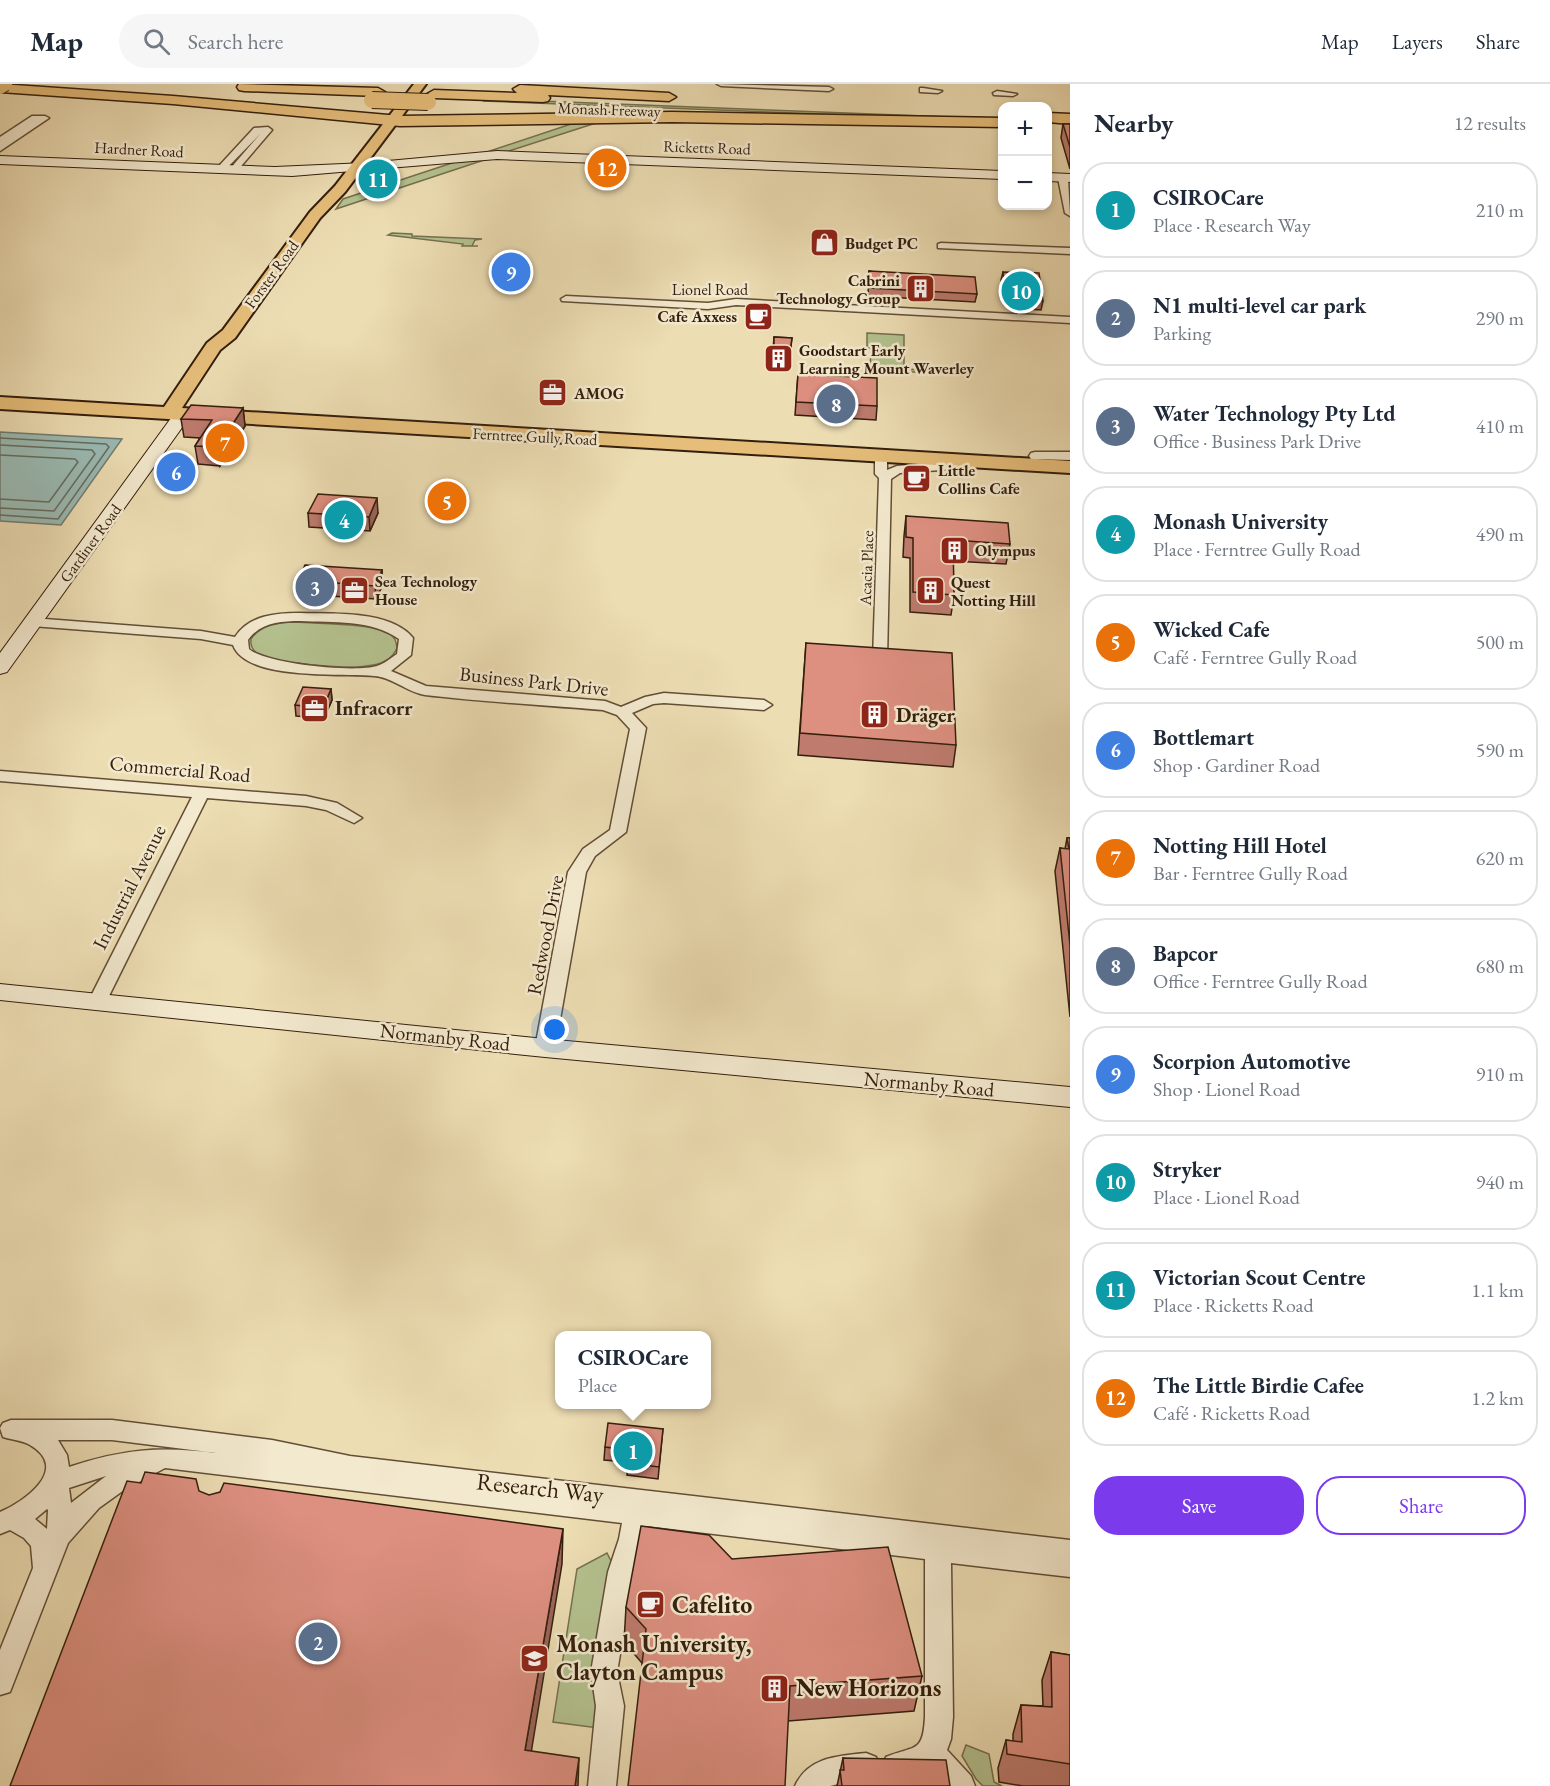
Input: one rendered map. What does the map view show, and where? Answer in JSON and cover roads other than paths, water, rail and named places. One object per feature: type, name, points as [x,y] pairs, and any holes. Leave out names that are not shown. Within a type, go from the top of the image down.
[{"type":"highway","points":[[419,84],[682,98]]},
{"type":"highway","points":[[466,84],[502,88]]},
{"type":"highway","name":"Monash Freeway","points":[[0,87],[794,108],[1005,97]]},
{"type":"highway","points":[[0,87],[386,120],[471,121],[672,117],[926,120]]},
{"type":"highway","name":"Monash Freeway","points":[[230,87],[375,96]]},
{"type":"highway","name":"Monash Freeway","points":[[431,98],[998,123]]},
{"type":"highway","points":[[738,103],[794,108]]},
{"type":"highway","points":[[288,112],[352,123],[362,129],[352,163]]},
{"type":"highway","points":[[1052,118],[1070,119]]},
{"type":"highway","points":[[352,163],[395,133],[417,126],[471,121]]},
{"type":"highway","points":[[1052,125],[1070,126]]},
{"type":"main road","points":[[0,87],[5,84]]},
{"type":"main road","name":"Forster Road","points":[[386,120],[406,84]]},
{"type":"main road","name":"Forster Road","points":[[315,215],[318,201],[419,84]]},
{"type":"main road","name":"Forster Road","points":[[186,409],[186,388],[213,347],[229,334],[315,215],[321,211],[352,163]]},
{"type":"main road","name":"Forster Road","points":[[186,409],[230,345],[229,334]]},
{"type":"main road","points":[[141,403],[186,388]]},
{"type":"main road","name":"Ferntree Gully Road","points":[[3,399],[552,432],[1070,457]]},
{"type":"main road","name":"Ferntree Gully Road","points":[[3,399],[141,403],[186,409],[240,409],[881,456],[1070,467]]},
{"type":"street","points":[[721,84],[829,89]]},
{"type":"street","points":[[0,141],[16,134],[0,148]]},
{"type":"street","points":[[227,170],[247,148]]},
{"type":"street","name":"Ricketts Road","points":[[352,163],[389,164],[467,156],[518,156],[998,175]]},
{"type":"street","name":"Hardner Road","points":[[0,160],[276,171],[322,176],[352,163]]},
{"type":"street","name":"Ricketts Road","points":[[352,163],[411,163]]},
{"type":"street","name":"Hardner Road","points":[[276,171],[352,163]]},
{"type":"street","points":[[1052,177],[1067,178],[1070,213]]},
{"type":"street","points":[[940,246],[1070,251]]},
{"type":"street","name":"Lionel Road","points":[[566,299],[708,306],[736,302],[1070,320]]},
{"type":"street","name":"Gardiner Road","points":[[0,668],[186,409]]},
{"type":"street","name":"Acacia Place","points":[[880,659],[885,477],[881,474],[881,456]]},
{"type":"street","points":[[885,477],[897,470],[992,463]]},
{"type":"street","points":[[32,622],[242,637],[268,620],[286,618],[374,622],[389,626],[406,638],[404,655],[397,662],[408,682]]},
{"type":"street","name":"Business Park Drive","points":[[242,637],[241,649],[246,655],[274,665],[376,671],[436,693],[605,706],[622,712],[650,700],[664,698],[764,705]]},
{"type":"street","name":"Business Park Drive","points":[[376,671],[397,662]]},
{"type":"street","name":"Redwood Drive","points":[[545,1048],[577,872],[588,853],[618,832],[638,728],[622,712]]},
{"type":"street","name":"Commercial Road","points":[[0,776],[317,802],[342,810],[354,818]]},
{"type":"street","name":"Industrial Avenue","points":[[97,1002],[202,792]]},
{"type":"street","name":"Normanby Road","points":[[0,992],[545,1048],[1070,1097]]},
{"type":"street","points":[[5,1429],[35,1437],[53,1449],[58,1462],[56,1483],[61,1522],[55,1548]]},
{"type":"street","name":"Research Way","points":[[5,1429],[102,1430],[230,1465]]},
{"type":"street","points":[[0,1683],[55,1548],[69,1522],[83,1507],[142,1469],[166,1458]]},
{"type":"street","name":"Research Way","points":[[56,1483],[108,1465],[166,1458],[531,1494],[938,1543],[1070,1566]]},
{"type":"street","points":[[5,1521],[34,1507],[56,1483]]},
{"type":"street","name":"Research Way","points":[[531,1494],[636,1514],[938,1543],[1070,1551]]},
{"type":"street","points":[[602,1786],[610,1706],[604,1672],[621,1572],[632,1539],[636,1514]]},
{"type":"street","points":[[5,1521],[31,1529],[39,1537],[46,1553],[44,1574]]},
{"type":"street","points":[[808,1786],[827,1771],[847,1767],[895,1766],[914,1763],[931,1753],[937,1746],[938,1543]]},
{"type":"street","points":[[931,1753],[962,1786]]},
{"type":"water","points":[[0,432],[122,439],[61,525],[0,521]]},
{"type":"place","name":"The Little Birdie Cafee","points":[[607,168]]},
{"type":"place","name":"Victorian Scout Centre","points":[[378,179]]},
{"type":"place","name":"Budget PC","points":[[824,243]]},
{"type":"place","name":"Scorpion Automotive","points":[[511,272]]},
{"type":"place","name":"Cabrini Technology Group","points":[[921,289]]},
{"type":"place","name":"Stryker","points":[[1021,291]]},
{"type":"place","name":"Cafe Axxess","points":[[758,316]]},
{"type":"place","name":"Goodstart Early Learning Mount Waverley","points":[[778,359]]},
{"type":"place","name":"AMOG","points":[[553,393]]},
{"type":"place","name":"Bapcor","points":[[836,404]]},
{"type":"place","name":"Notting Hill Hotel","points":[[225,443]]},
{"type":"place","name":"Bottlemart","points":[[176,472]]},
{"type":"place","name":"Little Collins Cafe","points":[[917,479]]},
{"type":"place","name":"Wicked Cafe","points":[[447,501]]},
{"type":"place","name":"Monash University","points":[[344,520]]},
{"type":"place","name":"Olympus","points":[[954,550]]},
{"type":"place","name":"Water Technology Pty Ltd","points":[[315,587]]},
{"type":"place","name":"Sea Technology House","points":[[354,590]]},
{"type":"place","name":"Quest Notting Hill","points":[[930,591]]},
{"type":"place","name":"Infracorr","points":[[314,708]]},
{"type":"place","name":"Dräger","points":[[875,715]]},
{"type":"place","name":"CSIROCare","points":[[633,1451]]},
{"type":"place","name":"Cafelito","points":[[651,1605]]},
{"type":"place","name":"N1 multi-level car park","points":[[318,1642]]},
{"type":"place","name":"Monash University, Clayton Campus","points":[[535,1658]]},
{"type":"place","name":"New Horizons","points":[[775,1688]]}]
